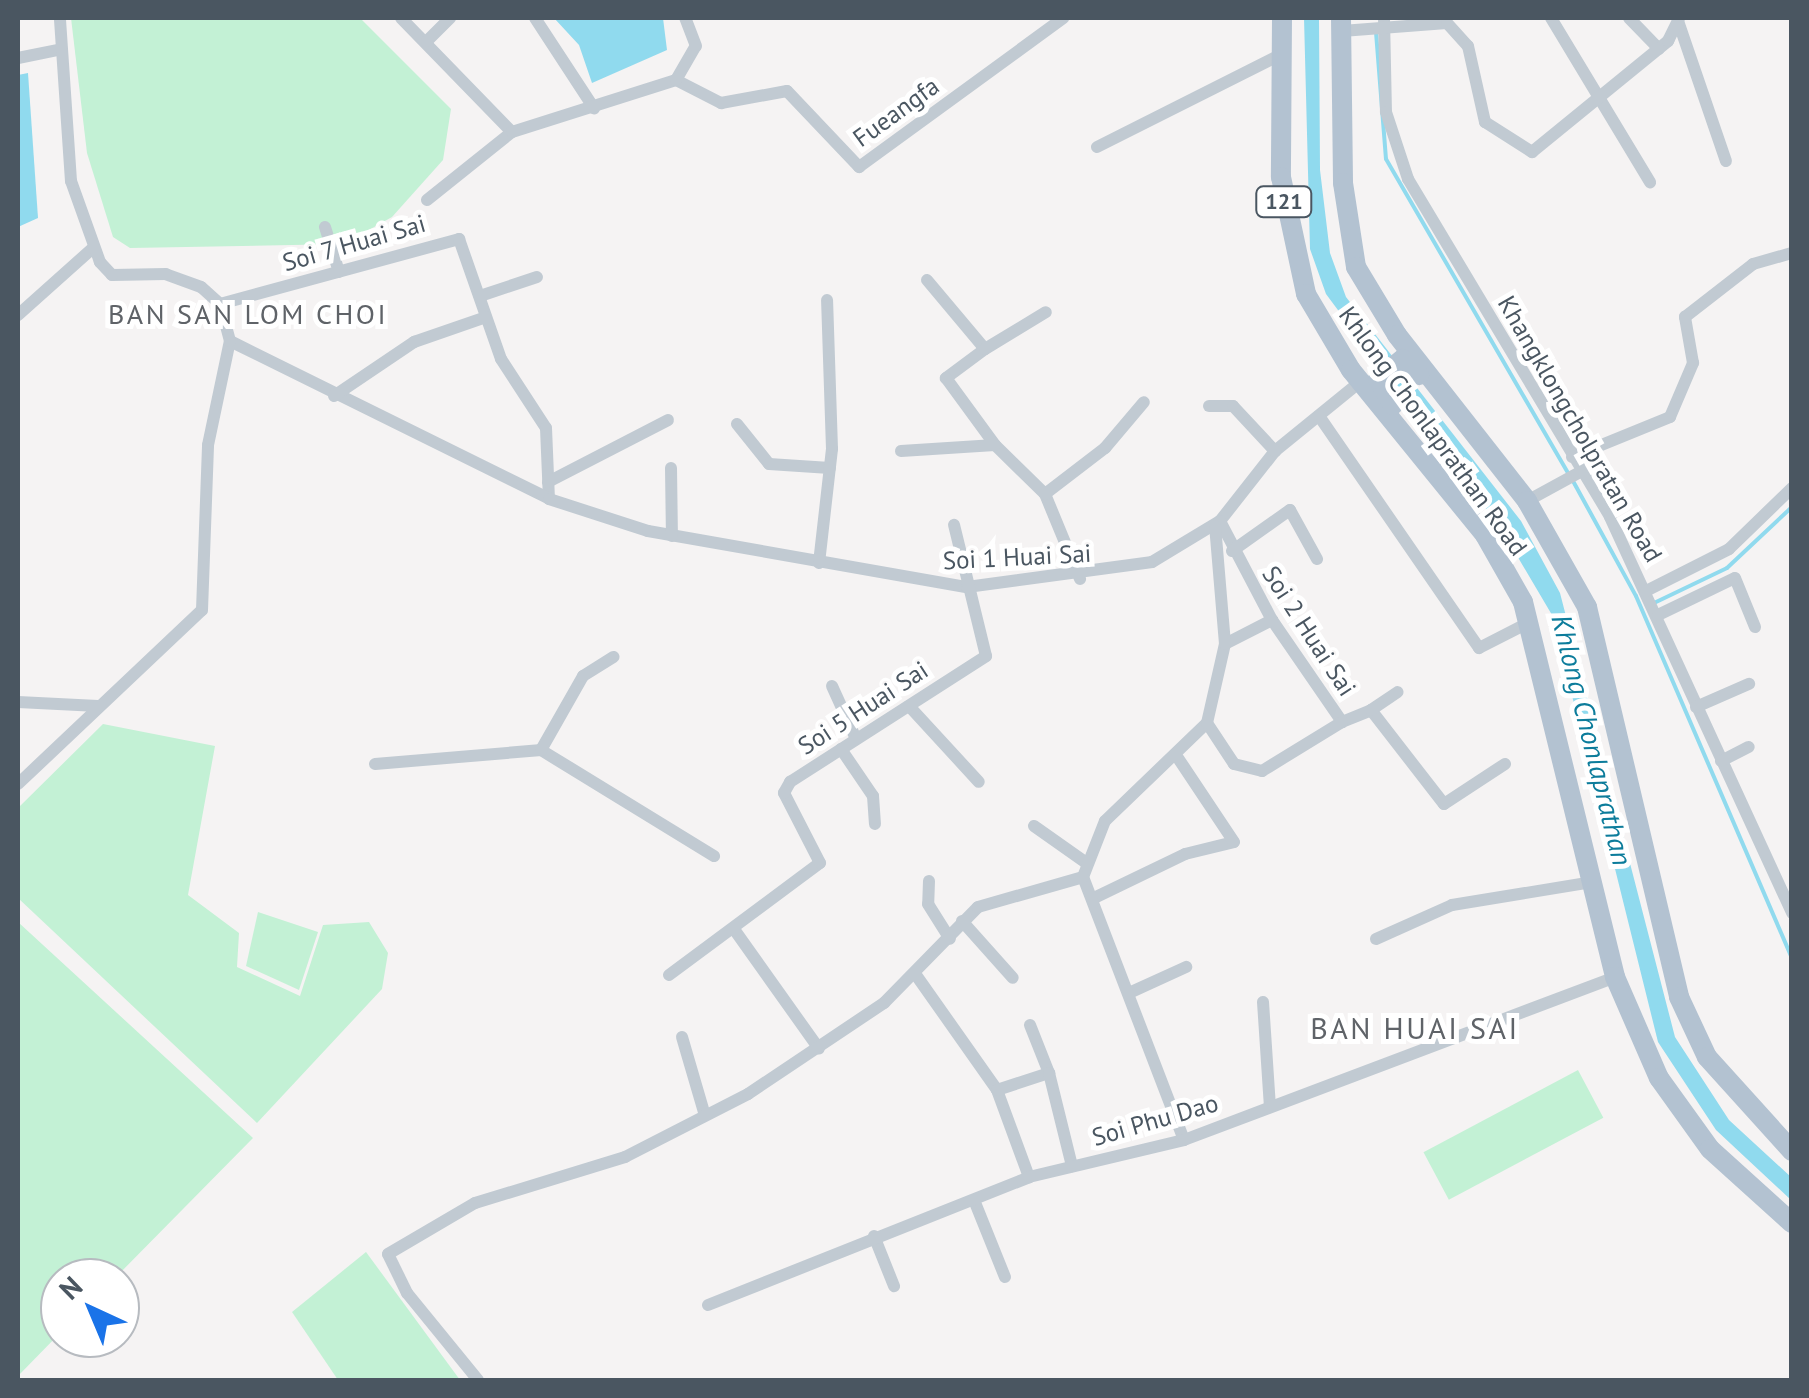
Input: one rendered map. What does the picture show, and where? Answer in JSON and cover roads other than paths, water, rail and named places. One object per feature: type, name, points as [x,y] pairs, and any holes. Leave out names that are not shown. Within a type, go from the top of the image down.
[{"type":"main road","name":"Khlong Chonlaprathan Road","points":[[1282,18],[1284,207],[1306,294],[1485,536],[1530,622],[1615,976],[1659,1078],[1694,1130],[1792,1223]]},
{"type":"main road","name":"Khlong Chonlaprathan Road","points":[[1348,26],[1343,183],[1356,267],[1483,448],[1527,501],[1598,643],[1679,997],[1707,1057],[1792,1150]]},
{"type":"main road","points":[[1356,267],[1359,293],[1397,355],[1483,448]]},
{"type":"main road","points":[[1370,377],[1397,355]]},
{"type":"street","points":[[47,18],[58,43]]},
{"type":"street","points":[[18,784],[202,610],[208,445],[230,341],[220,304],[186,278],[112,275],[93,248],[71,181],[58,43],[60,18]]},
{"type":"street","points":[[401,18],[512,132]]},
{"type":"street","points":[[426,41],[450,18]]},
{"type":"street","points":[[535,18],[594,108]]},
{"type":"street","points":[[427,200],[512,132],[676,80],[696,46],[686,18]]},
{"type":"street","name":"Fueangfa","points":[[676,80],[721,104],[764,89],[787,91],[860,167],[1063,18]]},
{"type":"street","points":[[1550,18],[1594,102],[1650,182]]},
{"type":"street","points":[[1629,18],[1659,49]]},
{"type":"street","points":[[1348,26],[1438,22],[1457,30],[1485,122],[1517,149],[1550,143],[1659,49],[1679,19]]},
{"type":"street","points":[[1679,19],[1726,160]]},
{"type":"street","name":"Khangklongcholpratan Road","points":[[1382,27],[1386,112],[1408,179],[1646,591],[1792,913]]},
{"type":"street","points":[[18,58],[58,43]]},
{"type":"street","points":[[1097,146],[1282,54]]},
{"type":"street","points":[[325,227],[339,272]]},
{"type":"street","name":"Soi 7 Huai Sai","points":[[220,304],[459,238],[501,359],[541,415],[548,499]]},
{"type":"street","points":[[18,315],[93,248]]},
{"type":"street","points":[[1572,457],[1670,417],[1694,363],[1685,317],[1753,264],[1792,253]]},
{"type":"street","points":[[480,296],[537,277]]},
{"type":"street","points":[[926,280],[985,349]]},
{"type":"street","points":[[819,563],[830,468],[827,300]]},
{"type":"street","points":[[1046,312],[946,378],[995,446],[1045,494],[1080,579]]},
{"type":"street","points":[[334,396],[414,342],[486,316]]},
{"type":"street","name":"Soi 1 Huai Sai","points":[[230,341],[548,499],[672,536],[967,588],[1080,579],[1152,562],[1218,523],[1275,452],[1370,377]]},
{"type":"street","points":[[1045,494],[1105,448],[1144,402]]},
{"type":"street","points":[[1209,406],[1233,406],[1275,452]]},
{"type":"street","points":[[1318,416],[1479,648],[1530,622]]},
{"type":"street","points":[[548,482],[668,420]]},
{"type":"street","points":[[737,424],[769,464],[830,468]]},
{"type":"street","points":[[900,451],[995,446]]},
{"type":"street","points":[[671,468],[672,536]]},
{"type":"street","points":[[1527,501],[1577,474]]},
{"type":"street","points":[[1646,591],[1729,549],[1792,488]]},
{"type":"street","points":[[1232,551],[1290,510],[1317,559]]},
{"type":"street","points":[[1184,1140],[1094,898],[1082,877],[1105,821],[1178,758],[1207,723],[1225,644],[1218,523]]},
{"type":"street","name":"Soi 2 Huai Sai","points":[[1218,523],[1272,620],[1342,722],[1371,710],[1444,804],[1505,764]]},
{"type":"street","points":[[954,525],[967,588]]},
{"type":"street","points":[[1656,611],[1735,578],[1755,627]]},
{"type":"street","name":"Soi 5 Huai Sai","points":[[668,975],[736,932],[820,863],[784,793],[842,749],[986,656],[967,588]]},
{"type":"street","points":[[1225,644],[1272,620]]},
{"type":"street","points":[[541,750],[583,676],[614,657]]},
{"type":"street","points":[[1696,707],[1748,684]]},
{"type":"street","points":[[832,686],[856,740]]},
{"type":"street","points":[[1371,710],[1398,692]]},
{"type":"street","points":[[18,702],[98,706]]},
{"type":"street","points":[[909,706],[979,782]]},
{"type":"street","points":[[1207,723],[1234,764],[1262,771],[1342,722]]},
{"type":"street","points":[[1722,761],[1749,747]]},
{"type":"street","points":[[842,749],[872,796],[875,824]]},
{"type":"street","points":[[375,764],[541,750],[714,856]]},
{"type":"street","points":[[1094,898],[1185,854],[1234,842],[1178,758]]},
{"type":"street","points":[[1034,826],[1085,862]]},
{"type":"street","points":[[478,1380],[406,1293],[388,1254],[475,1203],[625,1157],[819,1049],[916,975],[962,921],[1000,893],[1082,877]]},
{"type":"street","points":[[929,881],[928,904],[950,939]]},
{"type":"street","points":[[1376,939],[1452,905],[1593,882]]},
{"type":"street","points":[[962,921],[1013,978]]},
{"type":"street","points":[[736,932],[819,1049]]},
{"type":"street","points":[[1129,993],[1186,967]]},
{"type":"street","points":[[916,975],[998,1090],[1029,1177]]},
{"type":"street","name":"Soi Phu Dao","points":[[708,1304],[1029,1177],[1184,1140],[1615,976]]},
{"type":"street","points":[[1263,1002],[1270,1107]]},
{"type":"street","points":[[1030,1024],[1050,1073],[1072,1166]]},
{"type":"street","points":[[682,1037],[704,1112]]},
{"type":"street","points":[[998,1090],[1050,1073]]},
{"type":"street","points":[[974,1200],[1005,1277]]},
{"type":"street","points":[[874,1236],[894,1286]]},
{"type":"water","points":[[554,18],[663,18],[667,50],[592,83],[579,45]]},
{"type":"water","name":"Khlong Chonlaprathan","points":[[1304,18],[1319,18],[1320,170],[1330,253],[1346,297],[1521,521],[1560,593],[1675,1037],[1729,1120],[1791,1177],[1791,1200],[1716,1130],[1658,1042],[1552,615],[1503,532],[1326,294],[1310,249]]},
{"type":"water","points":[[28,73],[38,218],[18,227],[18,75]]},
{"type":"waterway","points":[[1376,32],[1386,159],[1568,473]]},
{"type":"waterway","points":[[1573,481],[1636,596],[1792,958]]},
{"type":"waterway","points":[[1654,603],[1727,568],[1792,507]]},
{"type":"district","name":"BAN SAN LOM CHOI","points":[[248,314]]},
{"type":"district","name":"BAN HUAI SAI","points":[[1415,1028]]}]
